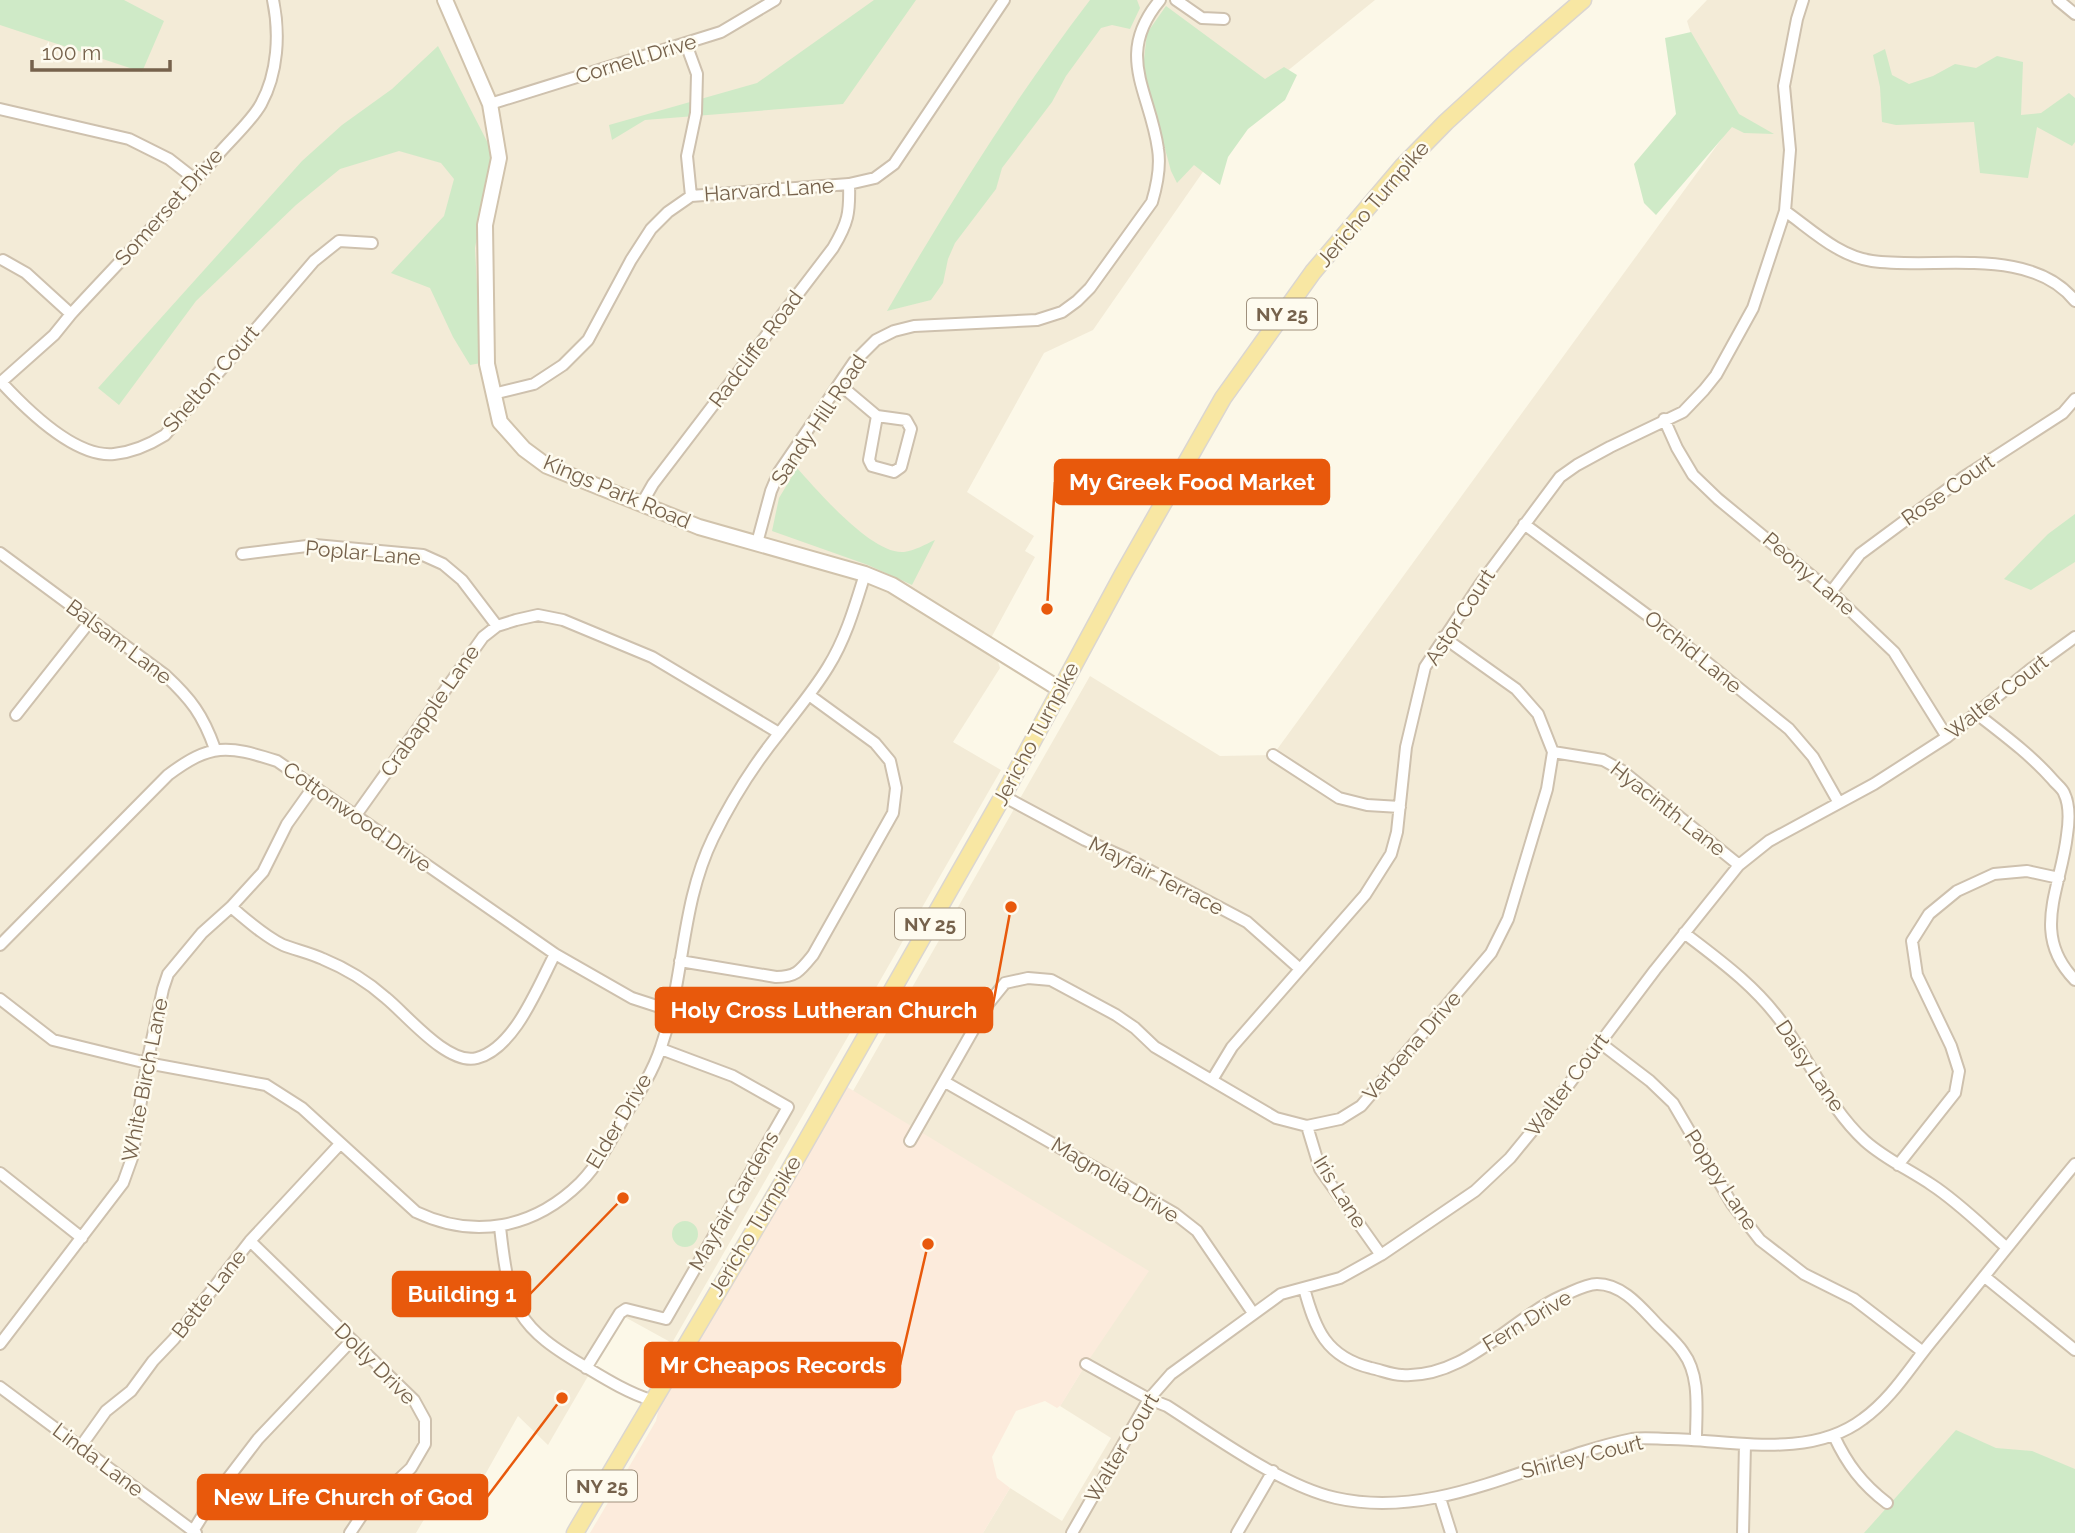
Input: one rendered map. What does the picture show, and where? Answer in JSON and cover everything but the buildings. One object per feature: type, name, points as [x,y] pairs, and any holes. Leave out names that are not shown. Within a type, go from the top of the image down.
[{"type":"main road","name":"Jericho Turnpike","points":[[575,1533],[783,1180],[1003,796],[1209,422],[1255,351],[1306,281],[1373,200],[1429,140],[1583,0]]},
{"type":"street","name":"Somerset Drive","points":[[1,382],[54,335],[196,180],[261,104],[273,72],[277,46],[278,20],[273,0]]},
{"type":"street","name":"Kings Park Road","points":[[445,0],[490,104],[499,158],[485,225],[487,364],[500,422],[524,449],[547,466],[699,527],[865,574],[892,586],[1060,690]]},
{"type":"street","points":[[749,0],[755,12]]},
{"type":"street","name":"Cornell Drive","points":[[490,104],[721,32],[775,0]]},
{"type":"street","name":"Harvard Lane","points":[[493,394],[534,384],[563,365],[588,340],[651,229],[668,212],[691,196],[849,184],[875,178],[894,163],[1004,0]]},
{"type":"street","name":"Sandy Hill Road","points":[[757,543],[779,472],[862,351],[876,340],[894,331],[914,326],[1037,320],[1062,312],[1090,288],[1152,202],[1157,187],[1160,167],[1158,148],[1136,54],[1141,33],[1160,0]]},
{"type":"street","points":[[1176,0],[1202,18],[1224,19]]},
{"type":"street","name":"Astor Court","points":[[1212,1080],[1233,1047],[1365,895],[1391,853],[1400,807],[1406,747],[1425,667],[1443,637],[1560,477],[1577,465],[1664,419],[1683,412],[1704,390],[1734,346],[1753,308],[1785,211],[1790,150],[1784,86],[1803,0]]},
{"type":"street","points":[[2058,0],[2075,14]]},
{"type":"street","points":[[687,44],[697,74],[696,113],[687,156],[691,196]]},
{"type":"street","points":[[0,109],[129,139],[169,159],[196,180]]},
{"type":"street","name":"Radcliffe Road","points":[[641,505],[653,484],[833,248],[845,227],[850,203],[849,184]]},
{"type":"street","points":[[1785,211],[1838,250],[1871,261],[2016,267],[2049,278],[2075,301]]},
{"type":"street","name":"Shelton Court","points":[[1,382],[21,404],[83,449],[112,455],[143,448],[165,435],[314,261],[339,241],[372,243]]},
{"type":"street","points":[[2,260],[26,273],[71,314]]},
{"type":"street","points":[[839,384],[877,416],[906,420],[911,429],[901,467],[894,472],[870,463],[877,416]]},
{"type":"street","name":"Rose Court","points":[[1831,592],[1860,554],[1964,477],[2063,413],[2075,399]]},
{"type":"street","name":"Peony Lane","points":[[1664,419],[1693,475],[1718,499],[1831,592],[1894,652],[1947,737]]},
{"type":"street","name":"Orchid Lane","points":[[1524,524],[1662,626],[1789,729],[1813,757],[1839,803]]},
{"type":"street","name":"Poplar Lane","points":[[243,554],[315,545],[423,555],[443,564],[461,580],[497,626]]},
{"type":"street","name":"Balsam Lane","points":[[0,553],[179,688],[205,720],[215,749]]},
{"type":"street","name":"Elder Drive","points":[[0,999],[53,1041],[147,1063],[266,1085],[302,1108],[416,1212],[438,1222],[467,1227],[500,1227],[545,1211],[581,1182],[608,1144],[661,1049],[672,1011],[693,888],[713,838],[743,786],[829,666],[849,627],[865,574]]},
{"type":"street","name":"Crabapple Lane","points":[[356,815],[472,650],[497,626],[538,615],[563,620],[652,657],[779,733]]},
{"type":"street","points":[[16,715],[91,620]]},
{"type":"street","points":[[1443,637],[1516,690],[1538,714],[1553,752]]},
{"type":"street","name":"Walter Court","points":[[1072,1533],[1149,1399],[1171,1374],[1281,1294],[1340,1278],[1381,1255],[1475,1191],[1510,1158],[1740,865],[1769,841],[1839,803],[1947,737],[2031,668],[2075,637]]},
{"type":"street","points":[[680,961],[775,977],[790,977],[802,969],[867,863],[893,813],[896,788],[890,761],[875,743],[809,695]]},
{"type":"street","points":[[1977,714],[2038,762],[2064,793],[2069,818],[2049,918],[2052,946],[2066,971],[2075,980]]},
{"type":"street","name":"Cottonwood Drive","points":[[0,945],[168,775],[191,758],[215,749],[247,751],[277,761],[555,954],[632,998],[672,1011]]},
{"type":"street","name":"Hyacinth Lane","points":[[1553,752],[1603,760],[1622,769],[1740,865]]},
{"type":"street","name":"Verbena Drive","points":[[910,1141],[988,1004],[1005,983],[1028,978],[1051,980],[1116,1015],[1155,1047],[1276,1118],[1307,1126],[1340,1119],[1361,1106],[1491,953],[1508,919],[1528,856],[1547,789],[1553,752]]},
{"type":"street","points":[[1273,755],[1339,798],[1367,805],[1400,807]]},
{"type":"street","name":"White Birch Lane","points":[[0,1344],[122,1183],[132,1158],[147,1063],[168,974],[202,933],[264,872],[287,824],[314,786]]},
{"type":"street","name":"Mayfair Terrace","points":[[1003,796],[1247,922],[1300,968]]},
{"type":"street","points":[[1898,1165],[1955,1093],[1959,1070],[1951,1046],[1917,975],[1912,941],[1928,914],[1957,891],[1994,874],[2027,871],[2059,878]]},
{"type":"street","points":[[231,906],[281,944],[324,959],[352,974],[385,997],[423,1033],[455,1056],[475,1059],[499,1046],[518,1023],[555,954]]},
{"type":"street","name":"Daisy Lane","points":[[1684,933],[1758,993],[1785,1027],[1831,1103],[1865,1141],[1898,1165],[1933,1185],[2006,1247]]},
{"type":"street","name":"Poppy Lane","points":[[1599,1042],[1673,1103],[1732,1204],[1760,1240],[1804,1274],[1854,1299],[1923,1352]]},
{"type":"street","name":"Mayfair Gardens","points":[[586,1368],[620,1313],[626,1309],[666,1319],[788,1107],[733,1076],[661,1049]]},
{"type":"street","name":"Magnolia Drive","points":[[944,1082],[1174,1213],[1197,1231],[1253,1313]]},
{"type":"street","name":"Iris Lane","points":[[1307,1126],[1320,1169],[1381,1255]]},
{"type":"street","name":"Bette Lane","points":[[81,1446],[106,1410],[131,1391],[174,1339],[250,1241],[340,1144]]},
{"type":"street","name":"Shirley Court","points":[[1086,1364],[1167,1406],[1304,1487],[1336,1498],[1389,1504],[1440,1498],[1634,1439],[1696,1439],[1745,1444],[1804,1442],[1833,1436],[1862,1420],[1893,1391],[2075,1164]]},
{"type":"street","points":[[0,1173],[82,1238]]},
{"type":"street","points":[[500,1227],[510,1287],[523,1320],[554,1349],[633,1395],[651,1400]]},
{"type":"street","name":"Dolly Drive","points":[[250,1241],[414,1400],[425,1420],[425,1444],[411,1468],[364,1512],[350,1533]]},
{"type":"street","points":[[1985,1277],[2075,1350]]},
{"type":"street","name":"Fern Drive","points":[[1304,1288],[1313,1321],[1326,1343],[1345,1358],[1402,1376],[1440,1371],[1475,1352],[1551,1301],[1576,1290],[1597,1284],[1621,1290],[1645,1311],[1684,1353],[1695,1376],[1696,1439]]},
{"type":"street","points":[[195,1532],[216,1494],[258,1439],[352,1340]]},
{"type":"street","name":"Linda Lane","points":[[0,1387],[195,1532]]},
{"type":"street","points":[[1833,1436],[1853,1472],[1869,1490],[1887,1503]]},
{"type":"street","points":[[1743,1533],[1745,1444]]},
{"type":"street","points":[[1237,1533],[1273,1471]]},
{"type":"street","points":[[1440,1498],[1451,1533]]},
{"type":"shaded area","points":[[0,0],[1375,0],[1255,97],[1093,330],[1044,353],[967,492],[1034,536],[1025,551],[1035,557],[991,638],[1000,668],[953,742],[1001,770],[672,1343],[623,1316],[548,1445],[518,1416],[463,1514],[439,1494],[416,1533],[0,1533]]},
{"type":"shaded area","points":[[1707,0],[2075,0],[2075,1533],[983,1533],[1010,1488],[1062,1521],[1111,1438],[1060,1406],[1086,1364],[853,1091],[1090,676],[1220,756],[1273,755],[1723,137],[1687,21]]},
{"type":"shaded area","points":[[839,1082],[1149,1271],[1061,1405],[1057,1408],[1045,1401],[1016,1411],[992,1457],[997,1478],[1010,1488],[983,1533],[590,1533],[656,1421],[665,1378]]},
{"type":"green space","points":[[0,0],[124,0],[164,21],[142,72],[0,25]]},
{"type":"green space","points":[[874,0],[916,0],[843,104],[645,120],[612,140],[609,125],[757,83]]},
{"type":"green space","points":[[1090,0],[1137,0],[1140,8],[1130,29],[1112,25],[1101,28],[1066,76],[1052,102],[1002,168],[996,189],[955,243],[948,259],[943,283],[931,300],[887,311],[984,152],[1035,75]]},
{"type":"green space","points":[[1166,6],[1265,79],[1284,67],[1297,75],[1285,100],[1248,129],[1228,157],[1220,185],[1194,165],[1177,183],[1171,171],[1143,68],[1147,33]]},
{"type":"green space","points":[[1691,32],[1739,114],[1774,134],[1744,133],[1732,127],[1656,215],[1644,203],[1634,164],[1676,114],[1665,38]]},
{"type":"green space","points":[[438,46],[493,153],[475,248],[481,363],[470,365],[453,337],[430,288],[391,273],[444,216],[454,179],[441,163],[399,151],[340,169],[296,205],[196,301],[119,405],[98,388],[302,161],[342,125],[392,89]]},
{"type":"green space","points":[[1885,49],[1892,75],[1909,84],[1933,76],[1955,64],[1976,68],[1997,56],[2023,62],[2021,115],[2041,113],[2069,93],[2075,98],[2075,142],[2072,146],[2037,127],[2028,178],[1980,173],[1974,122],[1896,125],[1882,122],[1880,87],[1873,55]]},
{"type":"green space","points":[[797,468],[831,505],[861,533],[877,543],[891,550],[904,552],[935,540],[912,585],[868,565],[772,531],[779,498]]},
{"type":"green space","points":[[2075,514],[2075,562],[2031,590],[2004,579],[2048,534]]},
{"type":"green space","points":[[685,1221],[694,1225],[698,1234],[694,1243],[685,1247],[676,1243],[672,1234],[676,1225]]},
{"type":"green space","points":[[1956,1430],[1996,1448],[2032,1451],[2075,1469],[2075,1533],[1864,1533]]},
{"type":"place","name":"My Greek Food Market","points":[[1047,609]]},
{"type":"place","name":"Holy Cross Lutheran Church","points":[[1011,907]]},
{"type":"place","name":"Building 1","points":[[623,1198]]},
{"type":"place","name":"Mr Cheapos Records","points":[[928,1244]]},
{"type":"place","name":"New Life Church of God","points":[[562,1398]]}]
